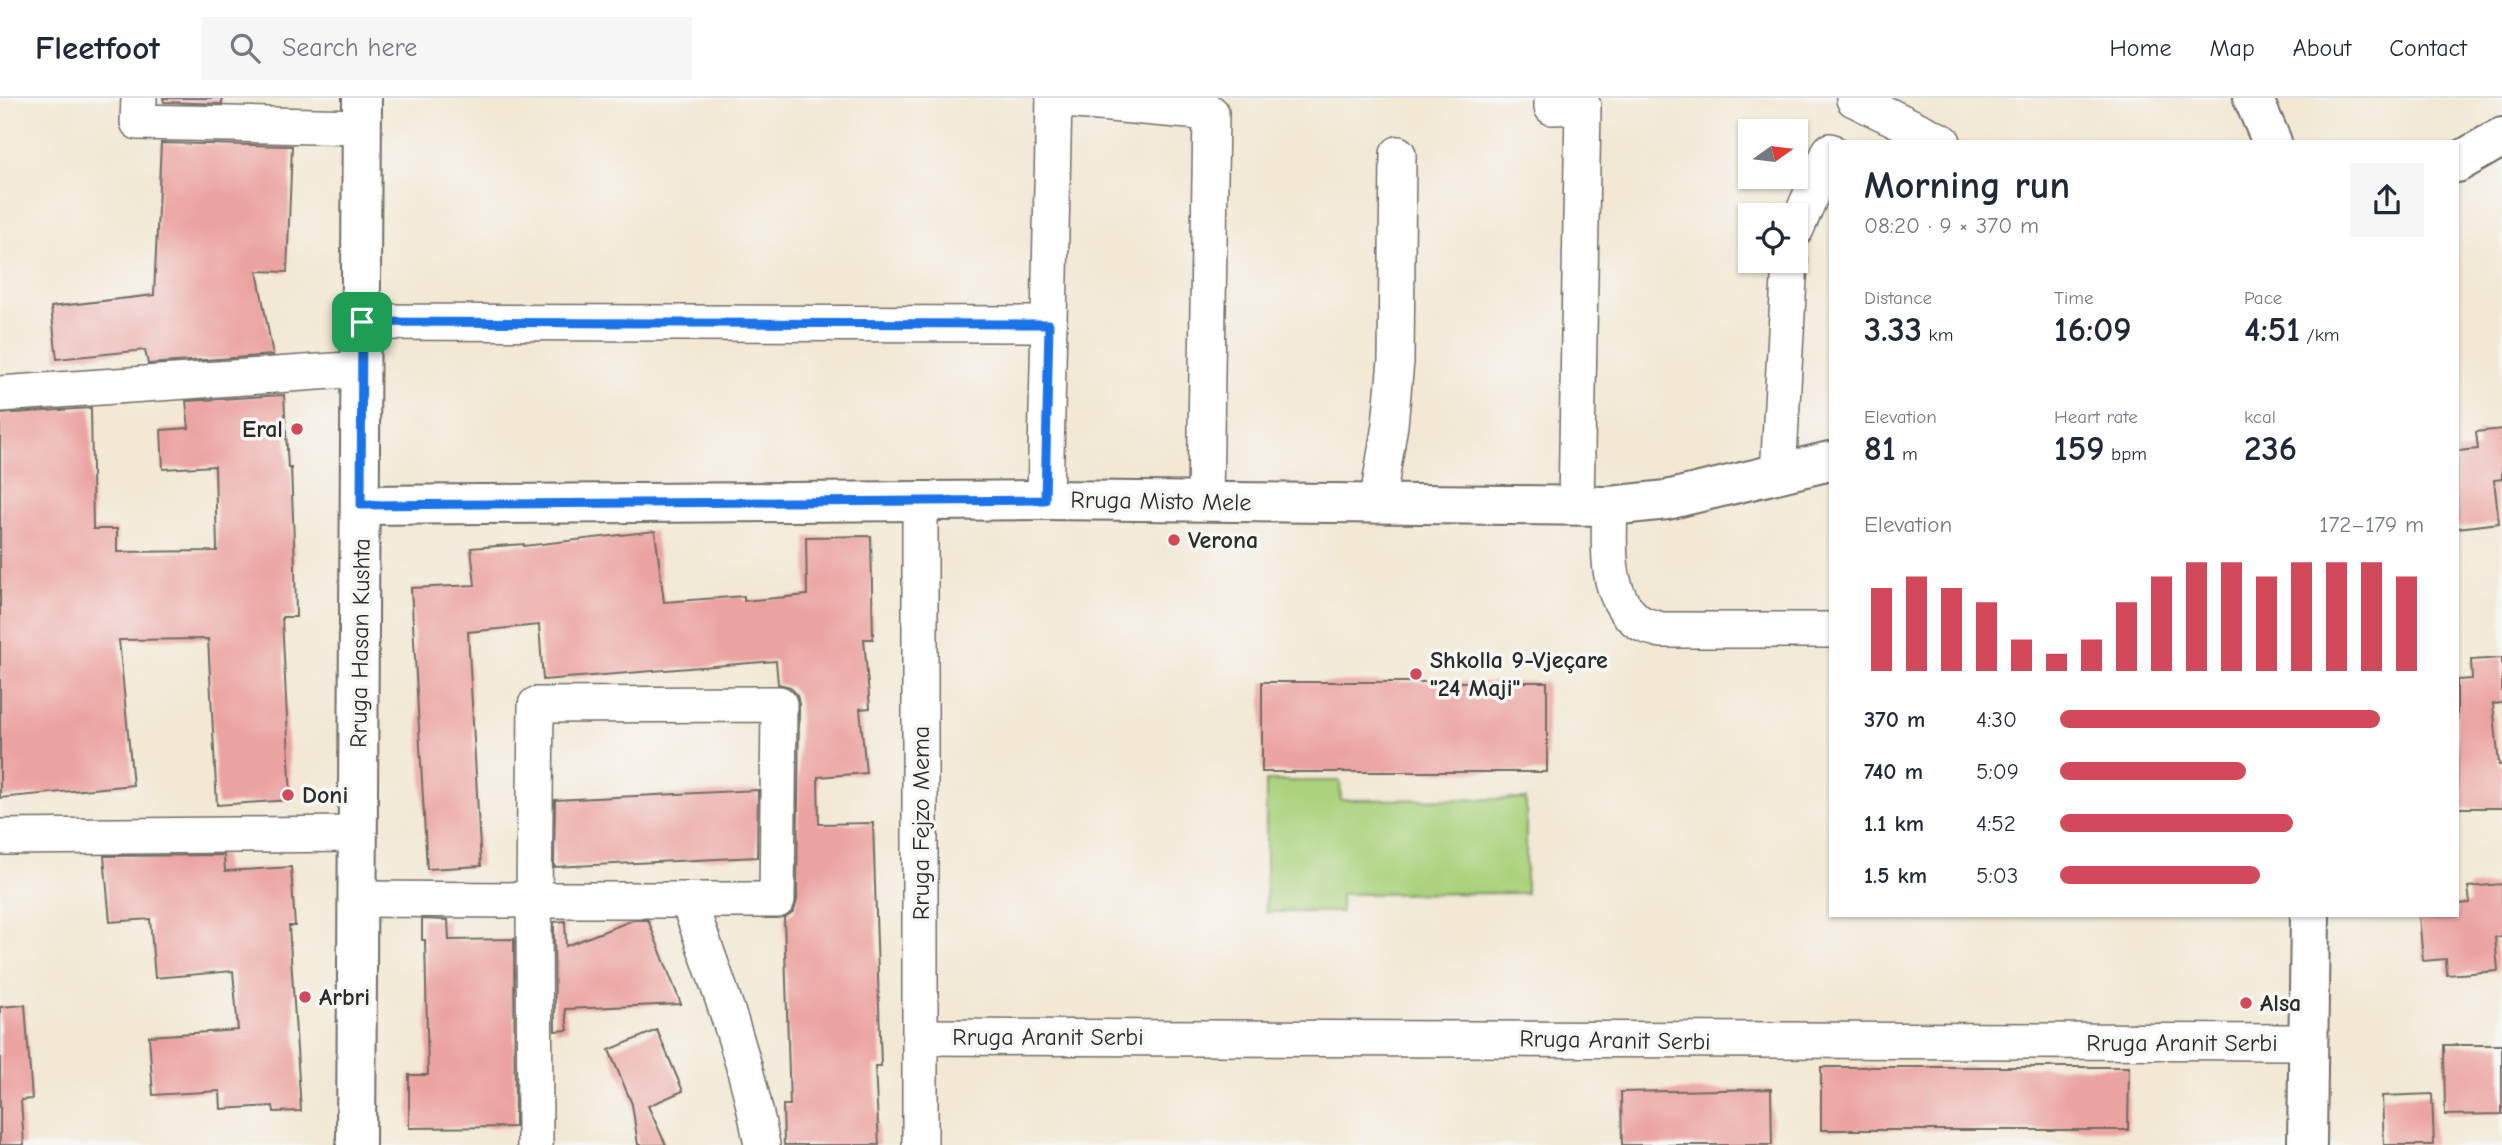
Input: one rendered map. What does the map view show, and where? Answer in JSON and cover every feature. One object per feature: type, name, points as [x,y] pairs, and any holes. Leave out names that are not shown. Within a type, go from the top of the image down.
[{"type":"street","points":[[139,98],[138,122],[361,112]]},
{"type":"street","points":[[1552,98],[1552,107],[1583,106],[1593,506],[1609,548],[1612,577],[1621,603],[1637,622],[1662,631],[1829,630]]},
{"type":"street","points":[[2253,98],[2271,140]]},
{"type":"street","points":[[1045,500],[1054,99],[1211,113],[1205,502]]},
{"type":"street","points":[[1836,140],[1854,99],[1938,140]]},
{"type":"street","name":"Rruga Hasan Kushta","points":[[356,1145],[362,369],[361,112]]},
{"type":"street","points":[[2459,162],[2502,137]]},
{"type":"street","points":[[1807,203],[1829,153]]},
{"type":"street","points":[[1377,505],[1390,425],[1396,361],[1398,154]]},
{"type":"street","points":[[1778,475],[1789,273]]},
{"type":"street","points":[[362,322],[1049,324]]},
{"type":"street","points":[[0,394],[362,369]]},
{"type":"street","name":"Rruga Misto Mele","points":[[361,505],[1045,500],[1593,506],[1667,500],[1829,461]]},
{"type":"street","name":"Rruga Fejzo Mema","points":[[920,500],[920,1145]]},
{"type":"street","points":[[357,898],[534,900],[777,900],[779,704],[536,705],[534,900],[535,1145]]},
{"type":"street","points":[[0,837],[358,834]]},
{"type":"street","points":[[688,900],[738,1040],[753,1095],[762,1145]]},
{"type":"street","points":[[2307,1145],[2310,917]]},
{"type":"street","name":"Rruga Aranit Serbi","points":[[921,1037],[2309,1042]]},
{"type":"green space","points":[[1266,781],[1340,781],[1341,800],[1526,799],[1526,893],[1341,894],[1341,912],[1266,912]]},
{"type":"building","points":[[163,98],[222,98],[222,104],[164,102]]},
{"type":"building","points":[[161,143],[292,146],[287,272],[257,271],[273,355],[148,364],[145,350],[57,359],[51,307],[154,295]]},
{"type":"building","points":[[284,395],[288,468],[291,468],[296,617],[282,617],[291,800],[217,805],[208,639],[119,640],[133,785],[0,798],[0,414],[91,408],[93,529],[117,529],[117,552],[217,551],[215,466],[163,469],[161,430],[189,428],[186,401]]},
{"type":"building","points":[[2502,429],[2502,479],[2494,480],[2499,523],[2459,528],[2459,451],[2478,449],[2476,432]]},
{"type":"building","points":[[655,531],[664,602],[744,596],[744,601],[807,595],[806,537],[871,536],[873,639],[864,639],[870,708],[860,709],[866,773],[818,777],[819,824],[873,823],[881,1066],[875,1066],[879,1145],[784,1145],[783,1105],[790,1105],[784,918],[794,911],[797,900],[799,704],[797,695],[790,687],[778,684],[776,661],[543,680],[539,625],[468,632],[481,866],[427,869],[411,588],[475,585],[471,548],[524,546]]},
{"type":"building","points":[[2502,658],[2502,703],[2493,704],[2499,765],[2502,765],[2502,808],[2459,808],[2459,680],[2472,679],[2471,660]]},
{"type":"building","points":[[1262,682],[1547,682],[1547,772],[1262,772]]},
{"type":"building","points":[[758,790],[757,857],[554,867],[555,800]]},
{"type":"building","points":[[224,855],[225,871],[291,867],[295,926],[289,926],[301,1111],[274,1112],[273,1106],[221,1109],[220,1091],[153,1095],[149,1036],[238,1030],[233,971],[155,978],[150,919],[110,922],[104,856]]},
{"type":"building","points":[[2502,884],[2502,937],[2495,937],[2498,971],[2447,975],[2446,959],[2423,961],[2419,917],[2459,917],[2459,904],[2470,903],[2468,887]]},
{"type":"building","points":[[422,919],[448,920],[449,940],[514,939],[515,1127],[409,1128],[409,1075],[428,1075],[425,940],[422,940]]},
{"type":"building","points":[[633,920],[648,920],[681,1004],[565,1009],[568,1030],[555,1031],[554,922],[565,921],[566,946]]},
{"type":"building","points":[[25,1005],[32,1099],[21,1100],[24,1145],[0,1145],[0,1007]]},
{"type":"building","points":[[657,1030],[683,1091],[648,1106],[666,1145],[638,1145],[632,1104],[609,1050]]},
{"type":"building","points":[[2444,1045],[2502,1045],[2502,1114],[2445,1115]]},
{"type":"building","points":[[1821,1067],[2129,1067],[2128,1130],[1821,1130]]},
{"type":"building","points":[[1771,1089],[1772,1145],[1622,1145],[1621,1092]]},
{"type":"building","points":[[2432,1094],[2434,1145],[2384,1145],[2382,1096]]},
{"type":"place","name":"Eral","points":[[297,429]]},
{"type":"place","name":"Verona","points":[[1174,540]]},
{"type":"place","name":"Shkolla 9-Vjeçare \"24 Maji\"","points":[[1416,674]]},
{"type":"place","name":"Doni","points":[[288,795]]},
{"type":"place","name":"Arbri","points":[[305,997]]},
{"type":"place","name":"Alsa","points":[[2246,1003]]},
{"type":"route","points":[[362,322],[1049,324],[1045,500],[361,505],[362,322]]}]
